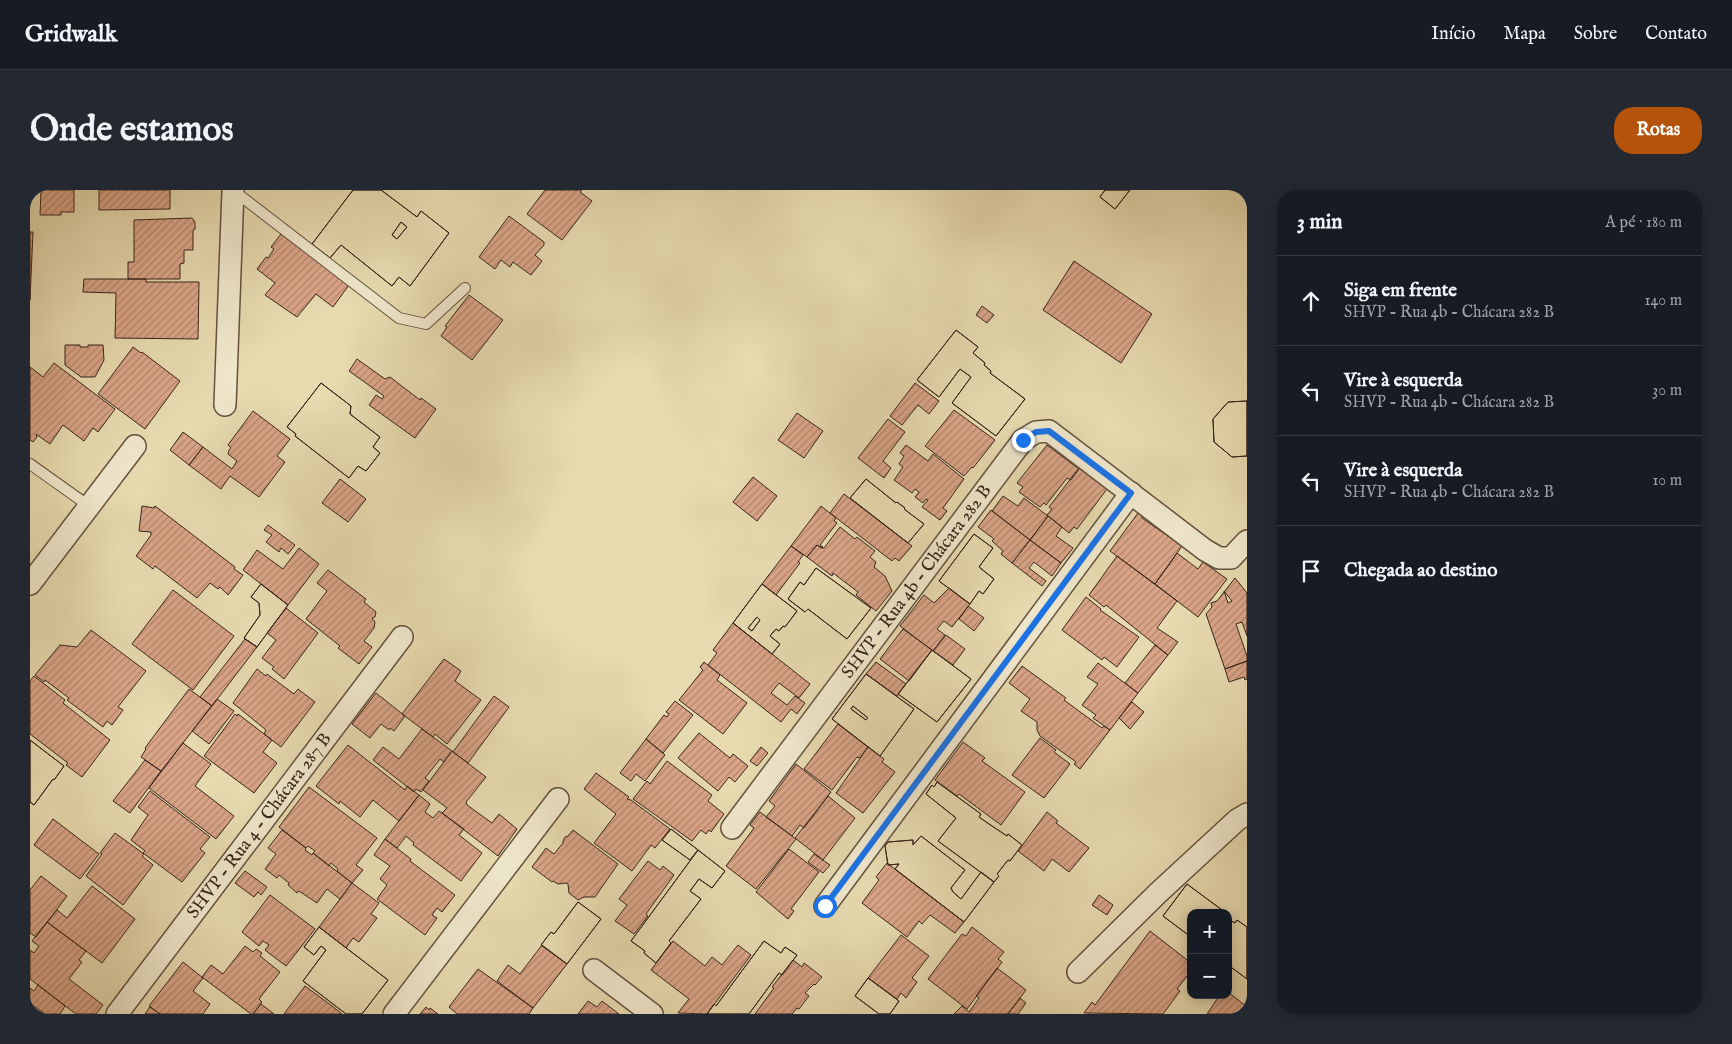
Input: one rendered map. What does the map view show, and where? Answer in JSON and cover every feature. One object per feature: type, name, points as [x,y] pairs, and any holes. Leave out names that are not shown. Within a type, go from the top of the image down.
[{"type":"street","points":[[225,405],[233,190]]},
{"type":"street","name":"SHVP - Rua 4b - Chácara 282 B","points":[[732,828],[1023,440],[1036,432],[1049,431],[1205,550],[1219,558],[1231,558],[1247,541]]},
{"type":"street","points":[[30,584],[135,446]]},
{"type":"street","points":[[825,906],[1131,493]]},
{"type":"street","name":"SHVP - Rua 4 - Chácara 287 B","points":[[118,1014],[402,637]]},
{"type":"street","points":[[394,1014],[558,799]]},
{"type":"street","points":[[1078,972],[1158,893],[1237,820],[1247,814]]},
{"type":"street","points":[[594,970],[652,1014]]},
{"type":"lane","points":[[233,190],[399,318],[426,324],[465,288]]},
{"type":"lane","points":[[30,464],[89,506]]},
{"type":"building","points":[[41,190],[74,190],[74,212],[61,212],[61,215],[40,215]]},
{"type":"building","points":[[99,190],[170,190],[170,209],[99,210]]},
{"type":"building","points":[[353,190],[381,190],[417,217],[421,211],[449,233],[410,286],[399,277],[392,286],[341,245],[330,258],[312,244]],"holes":[[[401,222],[407,227],[397,239],[392,235]]]},
{"type":"building","points":[[353,190],[381,190],[417,217],[421,211],[449,233],[410,286],[399,277],[392,286],[341,245],[330,258],[312,244]],"holes":[[[401,222],[407,227],[397,239],[392,235]]]},
{"type":"building","points":[[545,190],[582,190],[580,192],[592,201],[562,240],[527,214]]},
{"type":"building","points":[[1105,190],[1130,190],[1115,209],[1100,197]]},
{"type":"building","points":[[1105,190],[1130,190],[1115,209],[1100,197]]},
{"type":"building","points":[[509,216],[544,242],[544,245],[535,255],[542,261],[531,275],[513,262],[510,267],[501,260],[495,269],[479,257]]},
{"type":"building","points":[[192,218],[195,222],[193,250],[184,250],[184,263],[180,264],[180,279],[128,279],[128,262],[134,262],[134,220]]},
{"type":"building","points":[[30,232],[33,232],[30,300]]},
{"type":"building","points":[[281,234],[349,285],[333,307],[316,294],[297,317],[265,295],[275,283],[257,269],[266,257],[268,258],[274,249],[271,247]]},
{"type":"building","points":[[1074,261],[1152,314],[1121,363],[1043,310]]},
{"type":"building","points":[[84,279],[146,279],[146,282],[199,282],[198,339],[115,338],[116,293],[83,292]]},
{"type":"building","points":[[469,295],[503,320],[472,360],[441,336],[447,327],[445,326]]},
{"type":"building","points":[[982,306],[994,315],[987,323],[976,315]]},
{"type":"building","points":[[956,330],[978,347],[973,353],[985,363],[984,365],[991,371],[990,373],[1025,399],[996,436],[952,403],[971,377],[960,369],[939,397],[917,380]]},
{"type":"building","points":[[956,330],[978,347],[973,353],[985,363],[984,365],[991,371],[990,373],[1025,399],[996,436],[952,403],[971,377],[960,369],[939,397],[917,380]]},
{"type":"building","points":[[65,345],[88,347],[88,345],[103,345],[104,360],[95,377],[81,377],[65,365]]},
{"type":"building","points":[[133,347],[180,381],[145,429],[98,394]]},
{"type":"building","points":[[357,359],[385,379],[390,377],[420,400],[421,398],[436,409],[415,438],[369,405],[376,395],[382,399],[384,396],[349,371]]},
{"type":"building","points":[[54,363],[115,409],[98,432],[93,428],[84,441],[63,425],[50,444],[36,434],[37,437],[33,442],[30,440],[30,367],[43,377]]},
{"type":"building","points":[[321,383],[351,406],[350,414],[380,437],[373,447],[380,453],[366,471],[358,466],[349,478],[295,436],[296,434],[287,427]]},
{"type":"building","points":[[321,383],[351,406],[350,414],[380,437],[373,447],[380,453],[366,471],[358,466],[349,478],[295,436],[296,434],[287,427]]},
{"type":"building","points":[[915,383],[939,401],[929,414],[918,405],[902,425],[890,416]]},
{"type":"building","points":[[1247,401],[1247,456],[1232,457],[1214,442],[1213,419],[1228,402]]},
{"type":"building","points":[[1247,401],[1247,456],[1232,457],[1214,442],[1213,419],[1228,402]]},
{"type":"building","points":[[954,410],[995,440],[973,468],[964,476],[925,446]]},
{"type":"building","points":[[253,411],[290,439],[277,456],[285,462],[259,497],[230,476],[221,489],[189,465],[203,447],[232,469],[237,461],[228,454],[231,448],[228,445]]},
{"type":"building","points":[[797,413],[823,431],[804,458],[778,440]]},
{"type":"building","points":[[888,419],[905,432],[883,461],[891,468],[884,478],[858,458]]},
{"type":"building","points":[[183,432],[203,447],[189,465],[170,450]]},
{"type":"building","points":[[906,445],[928,461],[933,454],[964,479],[943,508],[947,511],[940,520],[922,507],[928,500],[926,499],[923,503],[915,497],[919,492],[915,489],[912,493],[894,480],[903,467],[899,464],[904,456],[900,453]]},
{"type":"building","points":[[1047,445],[1079,469],[1071,480],[1067,478],[1046,505],[1044,503],[1040,507],[1019,492],[1023,487],[1017,483]]},
{"type":"building","points":[[1079,468],[1107,489],[1077,529],[1074,527],[1069,533],[1047,515],[1052,509],[1049,507]]},
{"type":"building","points":[[753,477],[777,496],[757,521],[733,502]]},
{"type":"building","points":[[340,479],[366,499],[348,522],[322,503]]},
{"type":"building","points":[[866,479],[924,524],[908,543],[850,498]]},
{"type":"building","points":[[866,479],[924,524],[908,543],[850,498]]},
{"type":"building","points":[[844,494],[912,546],[899,561],[895,558],[892,561],[830,513]]},
{"type":"building","points":[[1003,496],[1018,506],[1024,498],[1048,516],[1030,540],[992,511]]},
{"type":"building","points":[[142,506],[154,508],[155,506],[243,575],[228,595],[220,587],[218,589],[210,583],[197,598],[155,566],[153,569],[136,556],[151,535],[151,532],[139,531]]},
{"type":"building","points":[[821,506],[836,518],[834,521],[837,523],[820,545],[823,547],[817,545],[807,557],[791,546]]},
{"type":"building","points":[[991,510],[1030,540],[1012,563],[1001,554],[1003,551],[992,541],[994,539],[978,527]]},
{"type":"building","points":[[1138,513],[1142,518],[1182,546],[1155,584],[1110,551]]},
{"type":"building","points":[[1048,516],[1062,527],[1056,536],[1073,548],[1061,563],[1030,540]]},
{"type":"building","points":[[268,525],[295,545],[288,554],[281,548],[279,552],[266,542],[272,535],[264,530]]},
{"type":"building","points":[[840,527],[875,551],[870,557],[876,562],[874,567],[885,576],[892,591],[876,611],[856,595],[858,592],[833,573],[832,576],[807,557],[817,545],[824,548]]},
{"type":"building","points":[[974,534],[993,548],[979,567],[994,579],[983,594],[979,591],[970,604],[939,581]]},
{"type":"building","points":[[974,534],[993,548],[979,567],[994,579],[983,594],[979,591],[970,604],[939,581]]},
{"type":"building","points":[[1030,540],[1061,563],[1052,576],[1034,562],[1029,568],[1046,581],[1042,586],[1012,563]]},
{"type":"building","points":[[791,546],[803,555],[798,562],[800,563],[776,595],[762,584]]},
{"type":"building","points":[[299,548],[319,564],[288,605],[243,570],[257,550],[283,569]]},
{"type":"building","points":[[1177,553],[1198,569],[1203,562],[1227,579],[1198,617],[1155,584]]},
{"type":"building","points":[[1117,556],[1177,601],[1157,628],[1178,642],[1168,655],[1106,605],[1104,607],[1089,595]]},
{"type":"building","points":[[816,568],[871,608],[847,639],[808,609],[805,612],[788,599],[800,582],[804,585]]},
{"type":"building","points":[[816,568],[871,608],[847,639],[808,609],[805,612],[788,599],[800,582],[804,585]]},
{"type":"building","points":[[328,570],[366,599],[364,602],[376,612],[375,617],[372,618],[375,622],[374,628],[364,641],[372,647],[359,664],[306,619],[327,591],[317,583]]},
{"type":"building","points":[[1235,578],[1247,593],[1247,636],[1242,622],[1236,624],[1247,661],[1225,669],[1206,614],[1212,607],[1211,603],[1217,601],[1224,592]],"holes":[[[1224,592],[1232,601],[1228,603]]]},
{"type":"building","points":[[261,584],[288,605],[257,647],[244,638],[260,615],[259,603],[251,597]]},
{"type":"building","points":[[261,584],[288,605],[257,647],[244,638],[260,615],[259,603],[251,597]]},
{"type":"building","points":[[762,584],[797,611],[785,627],[783,626],[779,631],[776,629],[770,636],[780,644],[772,654],[733,623]],"holes":[[[757,617],[760,620],[752,631],[748,628]]]},
{"type":"building","points":[[762,584],[797,611],[785,627],[783,626],[779,631],[776,629],[770,636],[780,644],[772,654],[733,623]],"holes":[[[757,617],[760,620],[752,631],[748,628]]]},
{"type":"building","points":[[949,588],[970,604],[952,627],[944,621],[937,629],[945,635],[933,651],[900,626],[924,595],[934,603]]},
{"type":"building","points":[[173,590],[234,636],[193,690],[132,644]]},
{"type":"building","points":[[1086,597],[1100,610],[1139,637],[1117,667],[1104,657],[1102,660],[1062,630]]},
{"type":"building","points":[[968,606],[984,618],[974,631],[959,619]]},
{"type":"building","points":[[286,608],[318,633],[284,679],[272,669],[274,667],[262,658],[276,640],[267,633]]},
{"type":"building","points":[[733,623],[810,684],[799,698],[779,683],[771,693],[787,705],[795,696],[805,703],[797,714],[791,709],[781,722],[708,665],[717,653],[713,650]]},
{"type":"building","points":[[903,629],[932,650],[909,681],[880,659]]},
{"type":"building","points":[[91,630],[146,671],[118,707],[123,710],[112,725],[107,721],[103,727],[67,700],[69,698],[35,675],[60,645],[77,647]]},
{"type":"building","points":[[946,635],[965,649],[953,665],[933,651]]},
{"type":"building","points":[[245,639],[257,647],[212,706],[200,697]]},
{"type":"building","points":[[1155,645],[1168,655],[1138,693],[1125,683]]},
{"type":"building","points":[[932,650],[971,679],[937,722],[898,694]]},
{"type":"building","points":[[932,650],[971,679],[937,722],[898,694]]},
{"type":"building","points":[[444,659],[461,671],[455,681],[481,700],[447,744],[435,734],[433,737],[402,714]]},
{"type":"building","points":[[1247,661],[1247,679],[1245,680],[1244,677],[1229,682],[1225,669]]},
{"type":"building","points":[[704,662],[720,675],[717,680],[747,703],[723,734],[679,700],[703,670],[700,667]]},
{"type":"building","points":[[876,662],[906,684],[897,696],[866,674]]},
{"type":"building","points":[[1098,663],[1138,693],[1110,730],[1093,718],[1096,715],[1082,705],[1098,684],[1087,677]]},
{"type":"building","points":[[1022,666],[1066,698],[1064,700],[1102,728],[1104,726],[1110,730],[1080,769],[1074,764],[1076,762],[1040,736],[1037,730],[1037,722],[1021,711],[1030,699],[1009,683]]},
{"type":"building","points":[[257,669],[294,694],[298,689],[315,702],[281,747],[264,734],[266,730],[233,703]]},
{"type":"building","points":[[866,674],[914,709],[880,756],[832,719]],"holes":[[[853,706],[868,718],[866,720],[851,709]]]},
{"type":"building","points":[[866,674],[914,709],[880,756],[832,719]],"holes":[[[853,706],[868,718],[866,720],[851,709]]]},
{"type":"building","points":[[34,676],[65,700],[63,703],[110,740],[82,777],[66,765],[68,763],[30,734],[30,681]]},
{"type":"building","points":[[189,689],[212,706],[161,771],[141,757],[145,748]]},
{"type":"building","points":[[376,693],[405,716],[394,731],[381,724],[370,738],[352,724]]},
{"type":"building","points":[[494,696],[509,707],[468,763],[453,752]]},
{"type":"building","points":[[217,699],[234,711],[209,744],[192,731]]},
{"type":"building","points":[[675,701],[693,715],[663,753],[646,739],[664,715],[667,717],[669,714],[666,712]]},
{"type":"building","points":[[1132,702],[1144,712],[1130,729],[1119,718]]},
{"type":"building","points":[[235,714],[237,716],[238,714],[272,740],[263,752],[277,763],[254,793],[204,756]]},
{"type":"building","points":[[838,724],[868,747],[860,758],[857,757],[832,790],[804,769]]},
{"type":"building","points":[[422,729],[452,751],[444,762],[440,759],[425,778],[429,781],[421,792],[416,789],[414,792],[373,760],[383,747],[399,759]]},
{"type":"building","points":[[699,733],[730,758],[733,754],[748,766],[735,782],[729,777],[718,791],[678,758]]},
{"type":"building","points":[[1040,738],[1070,764],[1044,798],[1012,775]]},
{"type":"building","points":[[646,739],[665,755],[645,781],[636,774],[631,781],[620,773]]},
{"type":"building","points":[[30,740],[64,766],[34,805],[30,802]]},
{"type":"building","points":[[30,740],[64,766],[34,805],[30,802]]},
{"type":"building","points":[[963,742],[985,758],[982,761],[1025,792],[1001,825],[959,794],[957,796],[935,780]]},
{"type":"building","points":[[183,743],[211,764],[195,786],[234,816],[216,839],[149,788]]},
{"type":"building","points":[[348,745],[405,790],[407,786],[419,795],[399,821],[373,800],[360,817],[340,801],[339,804],[316,786]]},
{"type":"building","points":[[761,747],[768,753],[757,766],[750,761]]},
{"type":"building","points":[[868,747],[884,759],[882,762],[895,772],[863,813],[836,793]]},
{"type":"building","points":[[452,751],[486,777],[466,802],[467,805],[492,823],[499,814],[517,829],[498,856],[442,813],[447,808],[423,790]]},
{"type":"building","points":[[145,760],[161,771],[130,813],[113,801]]},
{"type":"building","points":[[667,761],[712,795],[708,801],[724,814],[711,832],[709,830],[706,834],[701,830],[692,841],[633,799],[647,781],[650,784]]},
{"type":"building","points":[[796,764],[831,792],[804,828],[800,825],[792,836],[766,817],[775,806],[769,801]]},
{"type":"building","points":[[596,773],[629,797],[627,799],[670,829],[655,848],[651,845],[632,871],[594,843],[616,814],[584,789]]},
{"type":"building","points":[[937,782],[981,814],[979,817],[1007,836],[1008,834],[1022,845],[997,874],[999,876],[994,882],[938,841],[956,818],[926,794],[932,785],[934,787]]},
{"type":"building","points":[[937,782],[981,814],[979,817],[1007,836],[1008,834],[1022,845],[997,874],[999,876],[994,882],[938,841],[956,818],[926,794],[932,785],[934,787]]},
{"type":"building","points":[[309,787],[377,838],[356,865],[363,870],[352,883],[337,871],[338,869],[331,863],[329,866],[313,853],[315,851],[308,846],[306,848],[279,827]]},
{"type":"building","points":[[150,791],[210,837],[200,849],[205,853],[182,882],[143,853],[145,851],[131,840],[148,815],[138,807]]},
{"type":"building","points":[[419,795],[430,804],[425,812],[433,818],[439,811],[464,829],[459,835],[482,853],[461,881],[413,845],[414,843],[406,836],[397,848],[385,839]]},
{"type":"building","points":[[828,796],[855,818],[823,860],[795,838]]},
{"type":"building","points":[[760,812],[796,839],[756,889],[726,866],[754,828],[750,825]]},
{"type":"building","points":[[1047,812],[1058,821],[1056,823],[1089,848],[1069,872],[1052,859],[1044,871],[1018,851]]},
{"type":"building","points":[[53,819],[99,854],[80,879],[34,845]]},
{"type":"building","points":[[671,829],[698,850],[690,860],[662,840]]},
{"type":"building","points":[[671,829],[698,850],[690,860],[662,840]]},
{"type":"building","points":[[282,830],[306,848],[305,850],[312,855],[313,853],[352,883],[340,899],[327,889],[317,903],[299,891],[297,893],[279,875],[277,878],[265,869],[276,854],[268,848]]},
{"type":"building","points":[[573,830],[618,864],[595,897],[584,897],[578,900],[569,893],[568,884],[552,882],[532,867],[546,848],[554,854],[563,843],[565,837]]},
{"type":"building","points":[[115,833],[144,854],[142,856],[153,865],[123,905],[86,876]]},
{"type":"building","points":[[921,836],[965,870],[951,888],[961,899],[981,872],[994,882],[964,922],[895,869],[899,864],[888,865],[885,846],[888,842],[913,840],[913,845]]},
{"type":"building","points":[[921,836],[965,870],[951,888],[961,899],[981,872],[994,882],[964,922],[895,869],[899,864],[888,865],[885,846],[888,842],[913,840],[913,845]]},
{"type":"building","points":[[385,839],[411,859],[410,861],[455,895],[442,912],[437,908],[432,915],[437,918],[425,935],[377,899],[387,885],[380,879],[390,866],[374,855]]},
{"type":"building","points":[[789,849],[819,872],[791,909],[794,911],[788,919],[756,892]]},
{"type":"building","points":[[698,850],[725,871],[712,888],[699,879],[690,891],[701,899],[669,941],[671,943],[656,963],[644,953],[645,951],[631,941]]},
{"type":"building","points":[[698,850],[725,871],[712,888],[699,879],[690,891],[701,899],[669,941],[671,943],[656,963],[644,953],[645,951],[631,941]]},
{"type":"building","points":[[814,854],[830,865],[823,873],[808,862]]},
{"type":"building","points":[[648,861],[660,870],[663,866],[674,875],[634,934],[615,921],[627,905],[619,899]]},
{"type":"building","points":[[887,863],[964,922],[955,933],[930,915],[922,924],[919,921],[907,937],[862,903],[879,880],[876,877]]},
{"type":"building","points":[[245,871],[267,887],[261,895],[258,892],[254,897],[235,883]]},
{"type":"building","points":[[41,876],[67,896],[36,937],[30,933],[30,890]]},
{"type":"building","points":[[352,883],[379,903],[371,914],[377,918],[359,942],[353,938],[346,948],[319,927]]},
{"type":"building","points":[[1187,884],[1221,909],[1187,909],[1187,934],[1163,916]]},
{"type":"building","points":[[1187,884],[1221,909],[1187,909],[1187,934],[1163,916]]},
{"type":"building","points":[[92,886],[135,919],[102,963],[47,922],[57,910],[67,918]]},
{"type":"building","points":[[270,895],[315,929],[286,966],[265,950],[269,945],[263,941],[259,946],[242,932]]},
{"type":"building","points":[[1099,895],[1113,905],[1107,915],[1092,905]]},
{"type":"building","points":[[578,902],[601,919],[567,964],[541,945],[551,932],[554,934]]},
{"type":"building","points":[[578,902],[601,919],[567,964],[541,945],[551,932],[554,934]]},
{"type":"building","points":[[1237,920],[1247,927],[1247,979],[1232,968],[1232,921],[1235,923]]},
{"type":"building","points":[[1237,920],[1247,927],[1247,979],[1232,968],[1232,921],[1235,923]]},
{"type":"building","points":[[47,922],[86,951],[79,960],[82,962],[69,979],[103,1005],[96,1014],[76,1014],[30,979],[30,950],[34,953],[39,946],[32,941]]},
{"type":"building","points":[[319,927],[388,980],[362,1014],[346,1014],[303,981],[326,950],[321,946],[314,955],[304,947]]},
{"type":"building","points":[[319,927],[388,980],[362,1014],[346,1014],[303,981],[326,950],[321,946],[314,955],[304,947]]},
{"type":"building","points":[[972,927],[1004,952],[998,959],[1002,962],[967,1009],[928,979],[962,934],[966,936]]},
{"type":"building","points":[[1150,931],[1187,960],[1187,976],[1177,989],[1180,991],[1163,1014],[1084,1013],[1092,1002],[1095,1005]]},
{"type":"building","points":[[901,935],[929,956],[912,978],[917,982],[906,998],[901,993],[897,999],[868,978]]},
{"type":"building","points":[[673,941],[705,966],[712,957],[722,965],[738,945],[751,955],[707,1014],[678,1013],[689,999],[651,970]]},
{"type":"building","points":[[764,941],[781,953],[785,947],[797,955],[782,975],[779,973],[749,1014],[707,1014],[714,1004],[716,1006]]},
{"type":"building","points":[[764,941],[781,953],[785,947],[797,955],[782,975],[779,973],[749,1014],[707,1014],[714,1004],[716,1006]]},
{"type":"building","points":[[542,945],[567,964],[533,1008],[497,981],[508,965],[520,974]]},
{"type":"building","points":[[245,946],[253,952],[256,949],[262,953],[260,956],[280,972],[259,999],[262,1002],[253,1014],[202,977],[211,965],[223,974]]},
{"type":"building","points":[[793,960],[802,967],[804,963],[822,977],[805,993],[809,996],[799,1009],[797,1008],[792,1014],[755,1014],[774,988],[772,987]]},
{"type":"building","points":[[183,962],[203,978],[193,991],[210,1004],[203,1014],[160,1014],[149,1006]]},
{"type":"building","points":[[997,968],[1026,990],[1008,1014],[954,1014],[962,1006],[969,1012],[979,998],[976,996]]},
{"type":"building","points":[[478,969],[533,1008],[529,1014],[457,1014],[449,1007]]},
{"type":"building","points":[[868,978],[899,1001],[890,1014],[879,1014],[855,996]]},
{"type":"building","points":[[868,978],[899,1001],[890,1014],[879,1014],[855,996]]},
{"type":"building","points":[[38,985],[65,1006],[60,1014],[45,1014],[34,1006],[30,1011],[30,988],[34,991]]},
{"type":"building","points":[[305,986],[332,1006],[342,1014],[284,1014]]},
{"type":"building","points":[[1232,995],[1246,1006],[1241,1014],[1207,1014],[1217,999],[1232,999]]},
{"type":"building","points":[[1020,998],[1026,1003],[1018,1014],[1008,1014]]},
{"type":"building","points":[[588,1001],[597,1007],[602,1001],[619,1014],[578,1014]]},
{"type":"building","points":[[261,1004],[274,1014],[253,1014]]},
{"type":"building","points":[[150,1007],[160,1014],[145,1014]]},
{"type":"building","points":[[426,1007],[429,1010],[430,1008],[438,1014],[420,1014]]},
{"type":"route","points":[[825,906],[1131,493],[1049,431],[1036,432],[1023,440]]}]
